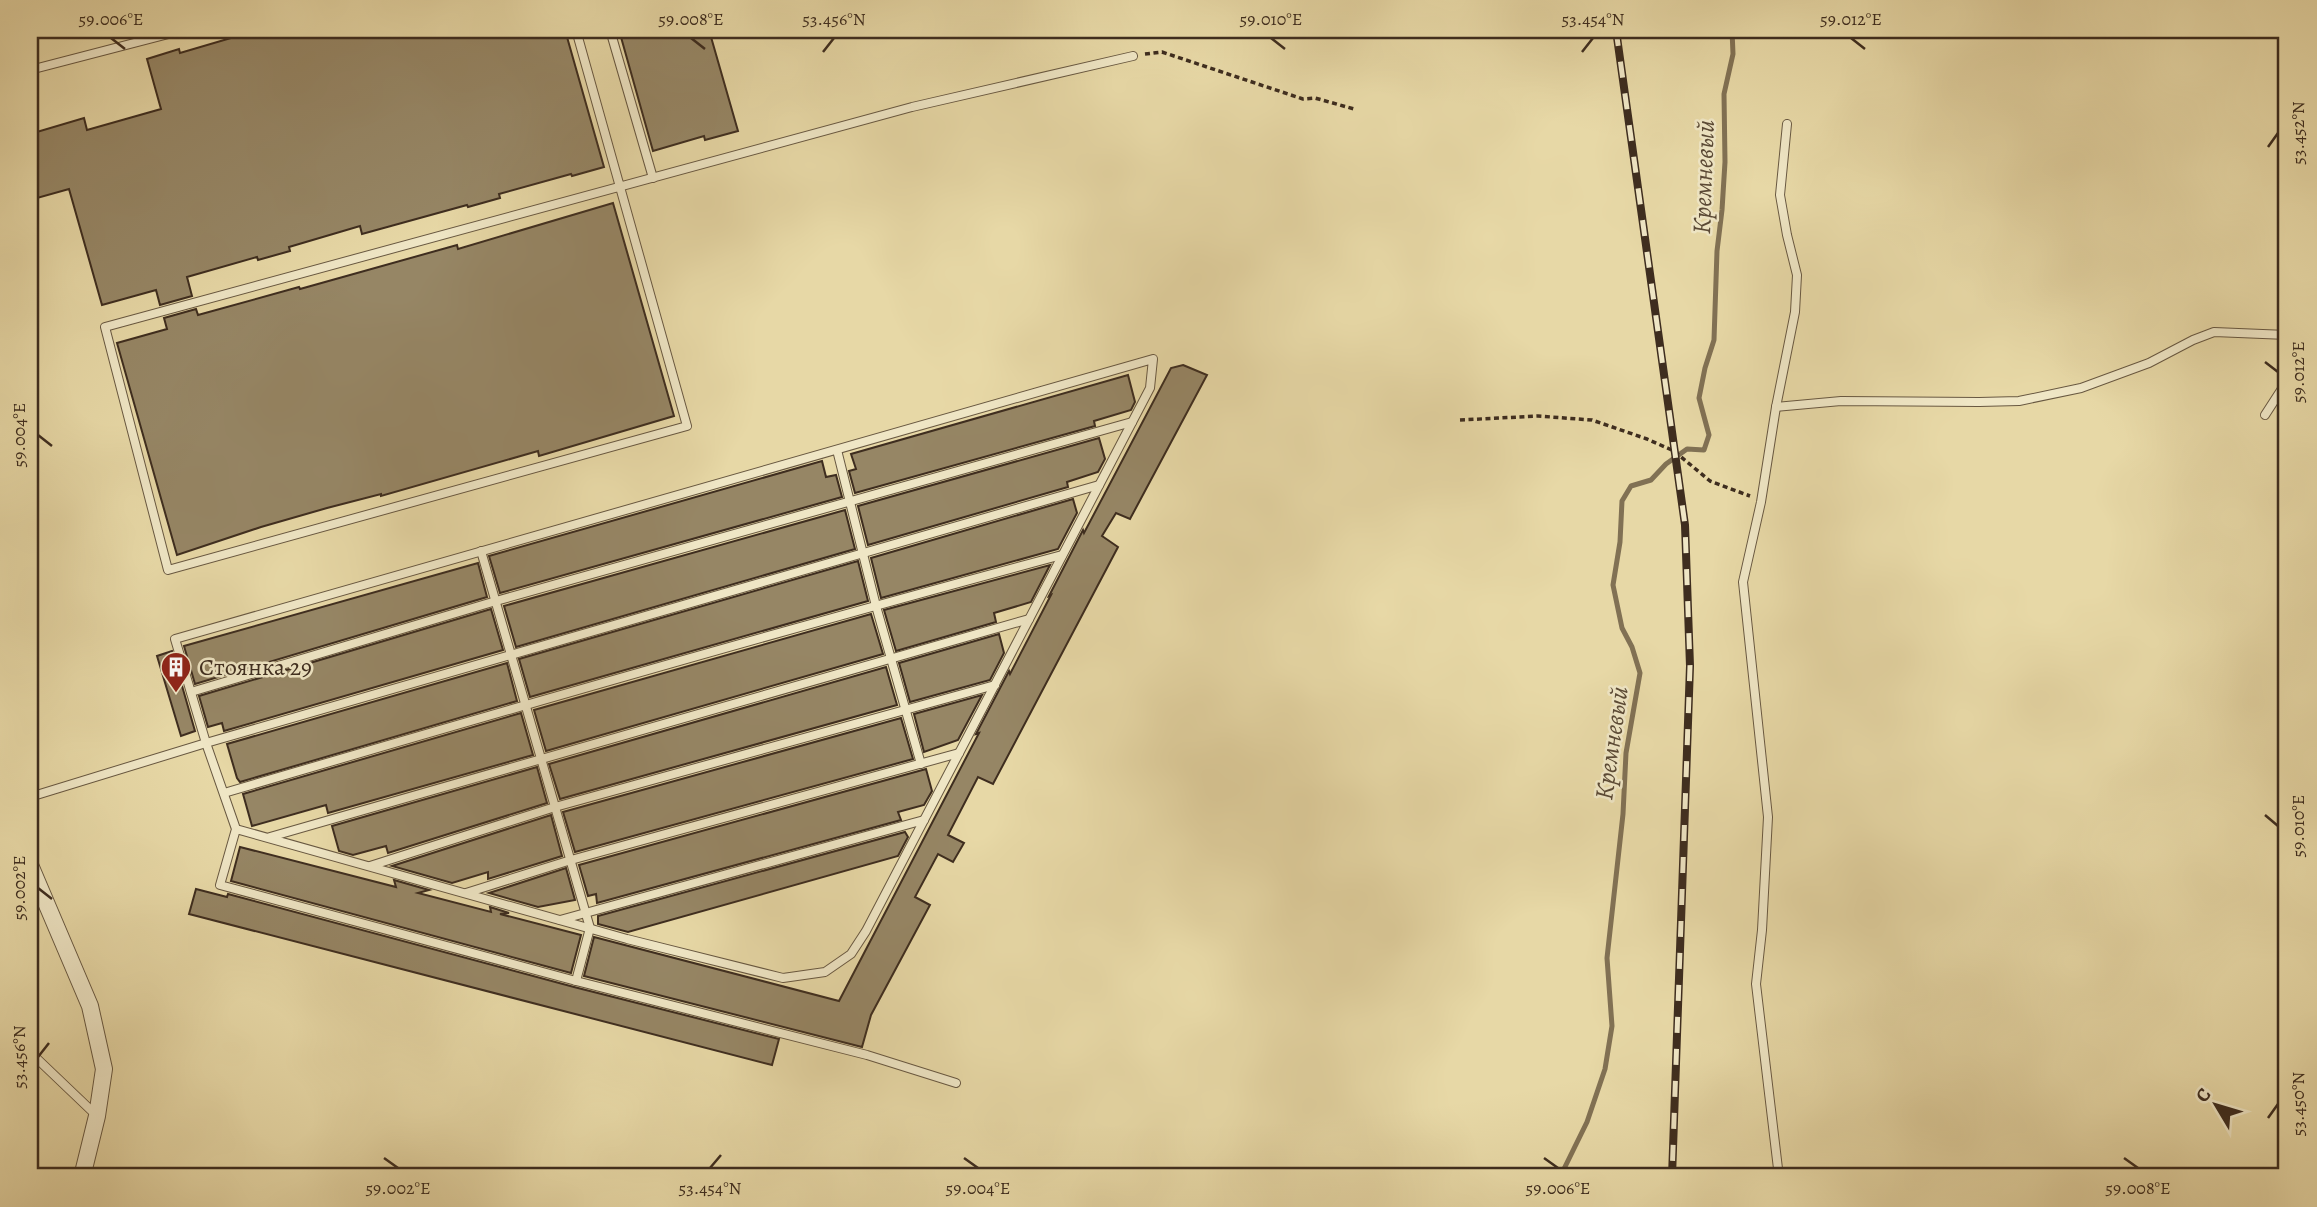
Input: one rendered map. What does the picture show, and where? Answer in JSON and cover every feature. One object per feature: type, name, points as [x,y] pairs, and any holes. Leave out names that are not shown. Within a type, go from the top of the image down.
[{"type":"street","points":[[30,865],[90,1006],[104,1069],[97,1116],[82,1177]]},
{"type":"lane","points":[[30,70],[184,30]]},
{"type":"lane","points":[[576,30],[621,187],[687,426],[168,570],[105,327],[621,187],[912,107],[1133,56]]},
{"type":"lane","points":[[610,30],[653,178]]},
{"type":"lane","points":[[1779,1177],[1756,984],[1762,930],[1768,817],[1743,582],[1761,502],[1776,407],[1796,312],[1797,275],[1780,195],[1787,124]]},
{"type":"lane","points":[[1776,407],[1841,401],[2019,401],[2081,388],[2149,363],[2214,332],[2287,335]]},
{"type":"lane","points":[[236,829],[590,928],[783,978],[825,972],[851,954],[866,931],[1150,388],[1153,359],[175,639],[206,743],[236,829],[220,885],[576,981],[867,1055],[957,1083]]},
{"type":"lane","points":[[2265,415],[2287,381]]},
{"type":"lane","points":[[191,692],[496,601],[1132,422]]},
{"type":"lane","points":[[836,450],[876,606],[921,764]]},
{"type":"lane","points":[[30,797],[206,743],[1099,485]]},
{"type":"lane","points":[[481,551],[590,928],[576,981]]},
{"type":"lane","points":[[224,793],[526,705],[1062,555]]},
{"type":"lane","points":[[268,837],[1029,619]]},
{"type":"lane","points":[[370,866],[555,807],[995,685]]},
{"type":"lane","points":[[466,893],[571,860],[959,753]]},
{"type":"lane","points":[[561,920],[924,820]]},
{"type":"lane","points":[[30,1052],[97,1116]]},
{"type":"path","points":[[1133,56],[1162,52],[1303,99],[1315,99],[1354,109]]},
{"type":"path","points":[[1461,419],[1538,416],[1592,421],[1674,450],[1710,481],[1761,502]]},
{"type":"building","points":[[248,30],[565,30],[604,167],[499,194],[500,198],[468,207],[467,205],[362,234],[360,226],[289,247],[290,251],[258,260],[257,257],[187,277],[192,296],[160,305],[156,290],[102,305],[69,189],[30,200],[30,134],[84,118],[87,130],[161,109],[147,59],[179,49],[180,53],[248,33]]},
{"type":"building","points":[[619,30],[709,30],[738,131],[705,140],[704,136],[653,151]]},
{"type":"building","points":[[613,203],[674,416],[539,456],[538,451],[381,496],[327,508],[177,555],[117,343],[167,329],[164,318],[196,309],[198,315],[457,245],[458,249]]},
{"type":"building","points":[[1183,365],[1207,375],[1130,519],[1116,513],[1102,536],[1118,547],[993,784],[978,777],[948,835],[964,843],[953,862],[938,854],[915,897],[930,905],[871,1015],[862,1047],[584,976],[594,937],[839,1001],[1083,530],[1084,533],[1171,368]]},
{"type":"building","points":[[1128,375],[1135,402],[1131,410],[1094,421],[1095,426],[855,493],[849,471],[856,469],[851,454]]},
{"type":"building","points":[[1099,438],[1105,459],[1098,472],[1067,482],[1068,487],[868,545],[858,506]]},
{"type":"building","points":[[822,461],[826,477],[836,475],[842,497],[500,593],[489,556]]},
{"type":"building","points":[[1073,499],[1077,513],[1058,549],[881,598],[871,558]]},
{"type":"building","points":[[845,510],[855,549],[516,647],[504,606]]},
{"type":"building","points":[[858,561],[868,601],[530,697],[519,659]]},
{"type":"building","points":[[478,563],[487,597],[195,684],[184,646]]},
{"type":"building","points":[[1050,565],[1031,602],[994,613],[996,622],[896,651],[884,610]]},
{"type":"building","points":[[491,609],[503,650],[224,731],[222,723],[208,727],[199,696]]},
{"type":"building","points":[[871,614],[883,654],[546,751],[534,710]]},
{"type":"building","points":[[999,634],[1004,653],[990,680],[910,702],[899,663]]},
{"type":"building","name":"Стоянка 29","points":[[172,651],[195,731],[181,736],[157,656]]},
{"type":"building","points":[[507,663],[517,701],[240,782],[237,778],[227,744]]},
{"type":"building","points":[[886,667],[897,705],[560,799],[549,764]]},
{"type":"building","points":[[982,695],[958,740],[924,752],[914,714]]},
{"type":"building","points":[[521,713],[533,755],[328,813],[326,805],[252,826],[243,794]]},
{"type":"building","points":[[901,718],[913,759],[575,852],[563,812]]},
{"type":"building","points":[[537,767],[547,803],[388,853],[386,846],[353,855],[339,851],[332,826]]},
{"type":"building","points":[[926,769],[932,791],[924,805],[898,812],[901,820],[597,903],[596,894],[588,896],[579,865]]},
{"type":"building","points":[[551,815],[562,856],[488,879],[488,872],[452,883],[392,866]]},
{"type":"building","points":[[905,832],[908,837],[898,856],[628,932],[598,924],[598,916]]},
{"type":"building","points":[[240,847],[396,887],[394,880],[429,890],[418,893],[491,912],[490,907],[509,913],[500,914],[581,935],[571,973],[231,881]]},
{"type":"building","points":[[566,868],[575,900],[538,907],[489,893]]},
{"type":"building","points":[[196,889],[227,897],[228,894],[779,1039],[772,1065],[189,914]]},
{"type":"waterway","name":"Кремневый","points":[[1560,1177],[1587,1122],[1605,1069],[1612,1026],[1607,958],[1623,814],[1626,753],[1640,673],[1632,647],[1622,628],[1613,585],[1620,542],[1622,501],[1631,486],[1651,480],[1666,464],[1687,449],[1704,450],[1709,435],[1699,398],[1714,340],[1717,251],[1725,162],[1724,94],[1733,54],[1732,30]]},
{"type":"railway","points":[[1616,30],[1685,525],[1690,666],[1672,1177]]},
{"type":"place","name":"Стоянка 29","points":[[176,694]]}]
